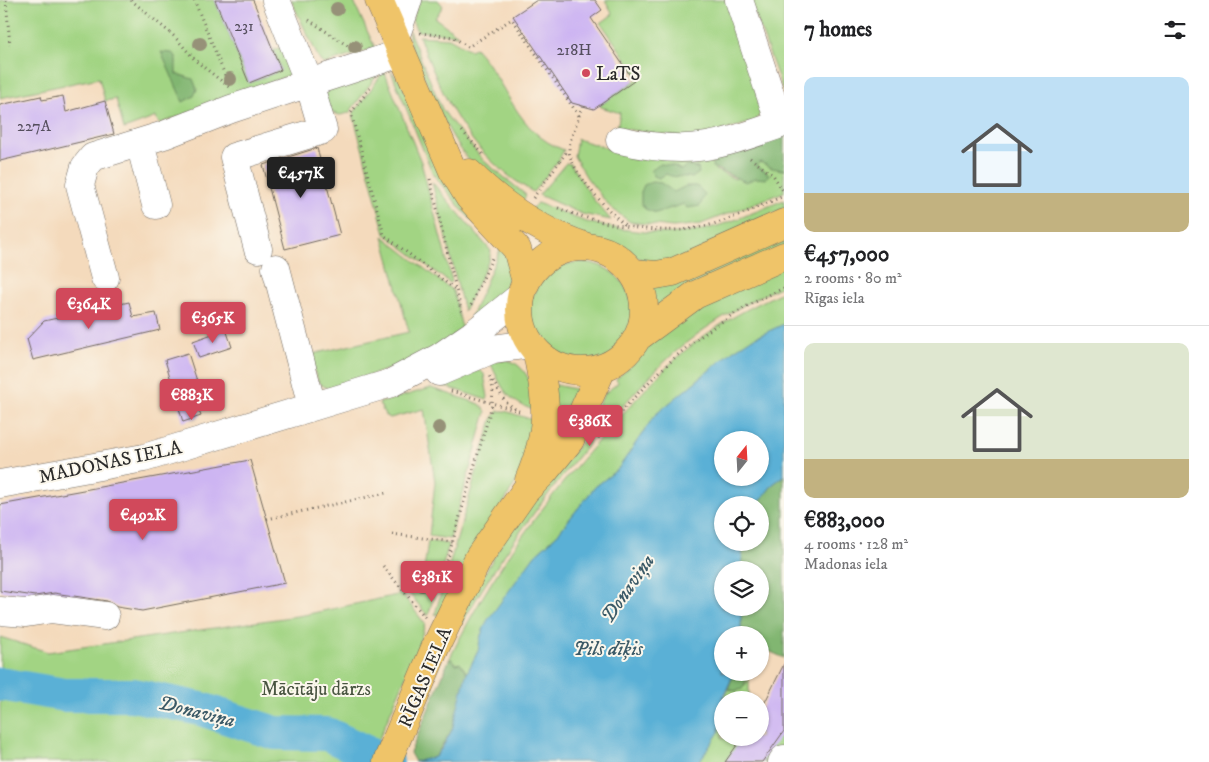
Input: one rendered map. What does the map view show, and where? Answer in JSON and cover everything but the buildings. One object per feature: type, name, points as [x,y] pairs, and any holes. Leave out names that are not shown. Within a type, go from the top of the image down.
[{"type":"main road","points":[[379,0],[398,46],[446,127],[459,162],[506,206],[545,231],[587,248],[613,255],[632,273],[640,288],[644,304],[643,321],[638,337],[629,350],[617,361],[602,369],[585,372],[567,370],[551,364],[534,349],[526,336],[520,316],[524,289],[534,269],[545,259],[572,248],[587,248]]},
{"type":"main road","points":[[446,127],[459,182],[481,211],[517,249],[524,289]]},
{"type":"main road","points":[[632,273],[656,275],[673,272],[784,222]]},
{"type":"main road","points":[[638,337],[695,295],[784,256]]},
{"type":"main road","name":"RĪGAS IELA","points":[[525,491],[540,450],[547,419],[546,394],[534,349]]},
{"type":"main road","name":"RĪGAS IELA","points":[[391,754],[461,591],[500,524],[525,491],[560,454],[589,436],[602,369]]},
{"type":"street","points":[[276,0],[309,83],[323,130],[234,158],[312,406]]},
{"type":"street","points":[[620,140],[673,149],[721,144],[782,124],[739,0]]},
{"type":"street","points":[[105,278],[80,185],[85,167],[93,157],[140,143],[241,98],[309,83],[372,74],[398,46],[406,5]]},
{"type":"street","points":[[140,143],[156,205]]},
{"type":"street","name":"MADONAS IELA","points":[[391,383],[440,357],[472,335],[524,289]]},
{"type":"street","name":"MADONAS IELA","points":[[0,484],[144,458],[312,406],[391,383],[445,370],[493,349],[534,349]]},
{"type":"street","points":[[0,611],[26,613],[52,609],[105,616]]},
{"type":"path","points":[[6,0],[10,45]]},
{"type":"path","points":[[131,0],[175,37],[196,62],[241,98]]},
{"type":"path","points":[[194,0],[241,98]]},
{"type":"path","points":[[406,5],[414,33],[454,37],[468,47],[512,19],[578,116]]},
{"type":"path","points":[[303,16],[372,74],[351,113],[384,235],[456,291]]},
{"type":"path","points":[[582,106],[569,148],[572,160],[598,199],[625,225]]},
{"type":"path","points":[[446,127],[487,159]]},
{"type":"path","points":[[555,207],[589,219],[625,225],[657,229],[691,229],[745,212],[784,194],[764,166],[721,144]]},
{"type":"path","points":[[527,192],[541,200]]},
{"type":"path","points":[[589,436],[692,340],[730,315],[784,288]]},
{"type":"path","points":[[491,378],[504,400],[517,411]]},
{"type":"path","points":[[449,391],[547,419]]},
{"type":"path","points":[[267,519],[386,493]]},
{"type":"path","points":[[392,534],[453,542]]},
{"type":"path","points":[[383,566],[429,622]]},
{"type":"green space","points":[[0,0],[215,0],[249,83],[281,70],[273,50],[284,46],[292,70],[290,75],[159,124],[156,117],[124,129],[116,99],[105,101],[99,78],[0,98]],"holes":[[[166,52],[176,62],[174,68],[176,74],[187,77],[183,101]]]},
{"type":"green space","points":[[291,0],[353,0],[375,48],[324,64],[320,61]]},
{"type":"green space","points":[[420,0],[438,0],[443,6],[435,18],[458,35],[417,31],[412,20]]},
{"type":"green space","points":[[605,0],[729,0],[762,111],[756,121],[695,139],[617,128],[620,113],[600,105],[639,78],[601,23],[613,14]]},
{"type":"green space","points":[[750,0],[784,0],[784,94]]},
{"type":"green space","points":[[409,31],[442,109],[484,161],[526,195],[521,208],[480,172],[454,138],[437,107],[409,41]]},
{"type":"green space","points":[[419,36],[449,38],[470,50],[475,48],[486,61],[523,119],[534,132],[564,150],[558,161],[533,192],[491,161],[461,124],[449,104]]},
{"type":"green space","points":[[161,52],[172,53],[176,56],[176,74],[193,79],[197,89],[194,96],[183,102]]},
{"type":"green space","points":[[380,71],[349,113],[340,115],[330,112],[324,98],[326,89]]},
{"type":"green space","points":[[384,71],[421,162],[452,281],[450,283],[385,234],[353,114]]},
{"type":"green space","points":[[391,71],[401,82],[422,132],[489,238],[462,210],[433,174]]},
{"type":"green space","points":[[784,134],[784,170],[772,168],[760,162],[757,166],[769,174],[766,179],[756,178],[746,182],[712,167],[718,155]]},
{"type":"green space","points":[[577,139],[610,149],[718,155],[715,170],[735,179],[760,162],[784,170],[784,192],[701,224],[673,227],[630,222],[610,207],[587,178],[574,156]]},
{"type":"green space","points":[[566,163],[570,164],[594,200],[611,220],[582,214],[539,195]]},
{"type":"green space","points":[[661,164],[674,166],[681,170],[686,166],[698,168],[699,173],[692,178],[666,174],[659,178],[654,176],[651,171]]},
{"type":"green space","points":[[432,182],[491,251],[489,260],[464,311]]},
{"type":"green space","points":[[652,182],[661,183],[674,192],[686,186],[697,186],[705,194],[700,206],[687,208],[684,204],[656,213],[645,209],[641,203],[641,192],[644,185]]},
{"type":"green space","points":[[784,200],[784,208],[672,264],[648,262],[634,256],[631,259],[608,245],[528,212],[537,203],[599,225],[642,232],[685,233],[720,225]]},
{"type":"green space","points":[[784,232],[784,249],[655,311],[650,284]]},
{"type":"green space","points":[[383,236],[453,291],[462,328],[432,355],[328,389],[319,383],[308,355],[409,332]]},
{"type":"green space","points":[[503,243],[510,267],[506,286],[496,300],[469,321]]},
{"type":"green space","points":[[581,262],[601,266],[618,277],[629,294],[633,314],[629,334],[618,351],[601,362],[581,366],[561,362],[544,351],[533,334],[529,314],[533,294],[544,277],[561,266]]},
{"type":"green space","points":[[784,264],[784,285],[733,311],[697,334],[653,373],[603,428],[598,431],[585,428],[605,393],[618,383],[616,379],[634,363],[666,325]]},
{"type":"green space","points":[[784,291],[784,324],[734,350],[655,415],[618,469],[595,487],[556,536],[535,555],[481,635],[478,651],[467,673],[452,660],[449,660],[484,595],[525,533],[569,475],[618,419],[665,369],[706,334],[750,308]]},
{"type":"green space","points":[[507,360],[515,363],[526,374],[533,388],[540,412],[513,400],[503,388],[490,362]]},
{"type":"green space","points":[[480,370],[484,374],[487,400],[441,385]]},
{"type":"green space","points":[[551,384],[579,390],[572,423],[554,417]]},
{"type":"green space","points":[[431,388],[480,404],[486,412],[450,539],[429,536],[435,482],[424,409],[390,418],[385,415],[379,403]]},
{"type":"green space","points":[[498,411],[505,411],[539,422],[530,458],[438,615],[435,614],[492,419]]},
{"type":"green space","points":[[586,436],[590,439],[589,443],[521,531],[461,625],[465,608],[506,536]]},
{"type":"green space","points":[[784,476],[784,658],[769,651],[769,626],[741,626],[741,616],[769,616],[769,561],[742,561],[742,551],[769,551],[769,496],[764,496],[773,484]]},
{"type":"green space","points":[[428,541],[449,544],[428,616],[409,593],[410,574],[424,570]]},
{"type":"green space","name":"Mācītāju dārzs","points":[[402,594],[425,624],[417,651],[369,762],[0,762],[0,637],[48,652],[304,615]]},
{"type":"green space","points":[[452,659],[456,664],[460,663],[467,673],[452,730],[435,757],[415,762],[410,753],[449,660]]},
{"type":"green space","points":[[731,681],[746,681],[742,689],[735,691],[728,689]]},
{"type":"green space","points":[[749,681],[749,691],[727,691],[728,689],[741,689]]},
{"type":"green space","points":[[769,723],[783,741],[784,746],[776,762],[699,762],[714,724],[714,746],[769,746]]},
{"type":"water","name":"Pils dīķis","points":[[784,324],[784,476],[773,484],[764,496],[714,496],[714,551],[742,551],[742,561],[714,561],[714,616],[741,616],[741,626],[714,626],[714,681],[730,681],[726,691],[714,691],[714,740],[699,762],[414,762],[435,757],[442,748],[452,730],[466,675],[478,651],[481,635],[487,621],[535,555],[556,536],[595,487],[618,469],[655,415],[734,350]]},
{"type":"waterway","name":"Donaviņa","points":[[0,684],[65,695],[133,695],[201,709],[275,733],[327,734],[387,762]]},
{"type":"place","name":"LaTS","points":[[586,73]]}]
